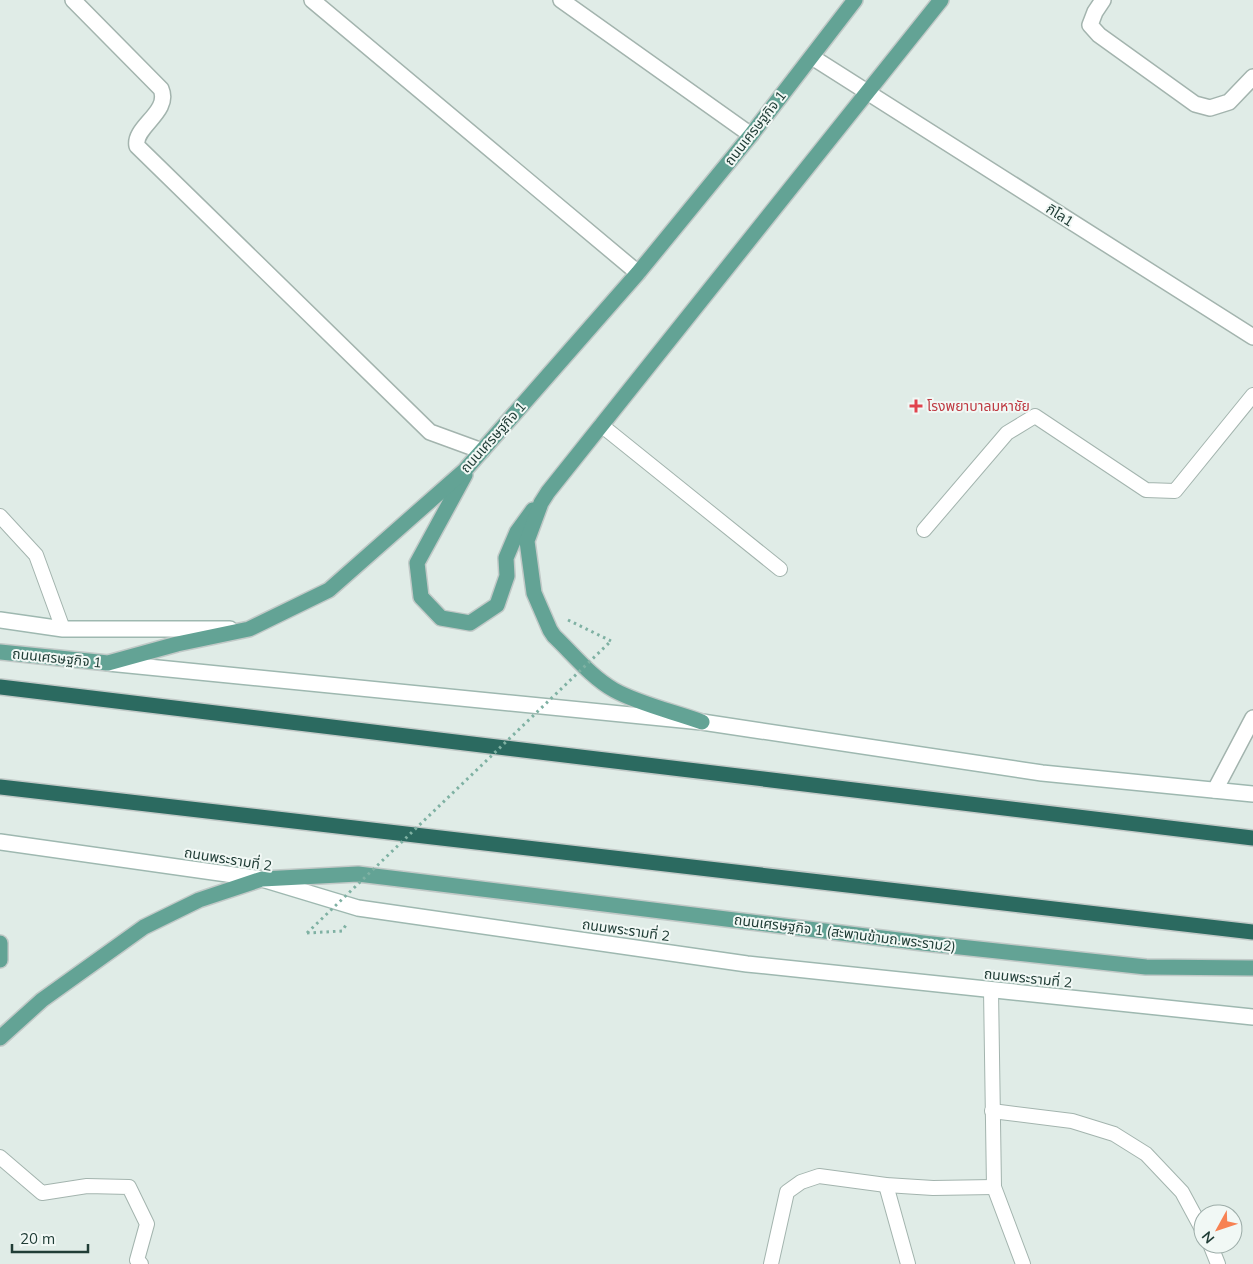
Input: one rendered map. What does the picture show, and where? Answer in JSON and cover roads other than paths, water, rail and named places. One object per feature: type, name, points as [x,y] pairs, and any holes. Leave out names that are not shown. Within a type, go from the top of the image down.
[{"type":"highway","points":[[0,687],[1253,838]]},
{"type":"highway","points":[[0,787],[1253,932]]},
{"type":"main road","points":[[73,0],[159,86],[163,93],[161,104],[137,138],[137,146],[430,432],[477,456],[417,563],[421,597],[441,618],[470,623],[497,605],[507,576],[506,558],[516,532],[941,0]]},
{"type":"main road","points":[[312,0],[638,273]]},
{"type":"main road","points":[[561,0],[751,135]]},
{"type":"main road","name":"ถนนเศรษฐกิจ 1","points":[[0,652],[108,663],[177,644],[249,629],[329,590],[465,470],[638,273],[751,135],[855,0]]},
{"type":"main road","points":[[1103,0],[1095,12],[1090,25],[1099,35],[1195,104],[1210,108],[1229,102],[1253,77]]},
{"type":"main road","name":"กิโล1","points":[[812,56],[867,93],[1253,337]]},
{"type":"main road","points":[[548,492],[527,541],[534,593],[550,630],[587,669],[614,690],[702,722]]},
{"type":"main road","points":[[0,620],[63,629],[249,629]]},
{"type":"main road","points":[[108,663],[702,722],[1042,773],[1253,794]]},
{"type":"main road","points":[[1215,790],[1253,718]]},
{"type":"main road","name":"ถนนพระรามที่ 2","points":[[0,842],[262,879],[358,908],[746,964],[1253,1017]]},
{"type":"main road","name":"ถนนเศรษฐกิจ 1 (สะพานข้ามถ.พระราม2)","points":[[262,879],[358,874],[438,882],[923,943],[1137,966],[1253,968]]},
{"type":"main road","points":[[0,1038],[42,1000],[144,927],[199,900],[262,879]]},
{"type":"main road","points":[[0,943],[0,960]]},
{"type":"lane","points":[[924,530],[1007,433],[1035,416],[1146,490],[1175,491],[1253,395]]},
{"type":"lane","points":[[601,425],[780,568]]},
{"type":"lane","points":[[0,516],[36,555],[63,629]]},
{"type":"lane","points":[[991,990],[994,1187],[1023,1264]]},
{"type":"lane","points":[[992,1111],[1072,1121],[1114,1134],[1146,1154],[1182,1192],[1193,1212]]},
{"type":"lane","points":[[0,1157],[42,1193],[87,1186],[129,1188],[147,1224],[137,1260],[141,1264]]},
{"type":"lane","points":[[771,1264],[787,1192],[801,1182],[819,1176],[886,1186],[933,1188],[994,1187]]},
{"type":"lane","points":[[886,1186],[908,1264]]},
{"type":"place","name":"โรงพยาบาลมหาชัย","points":[[916,406]]}]
